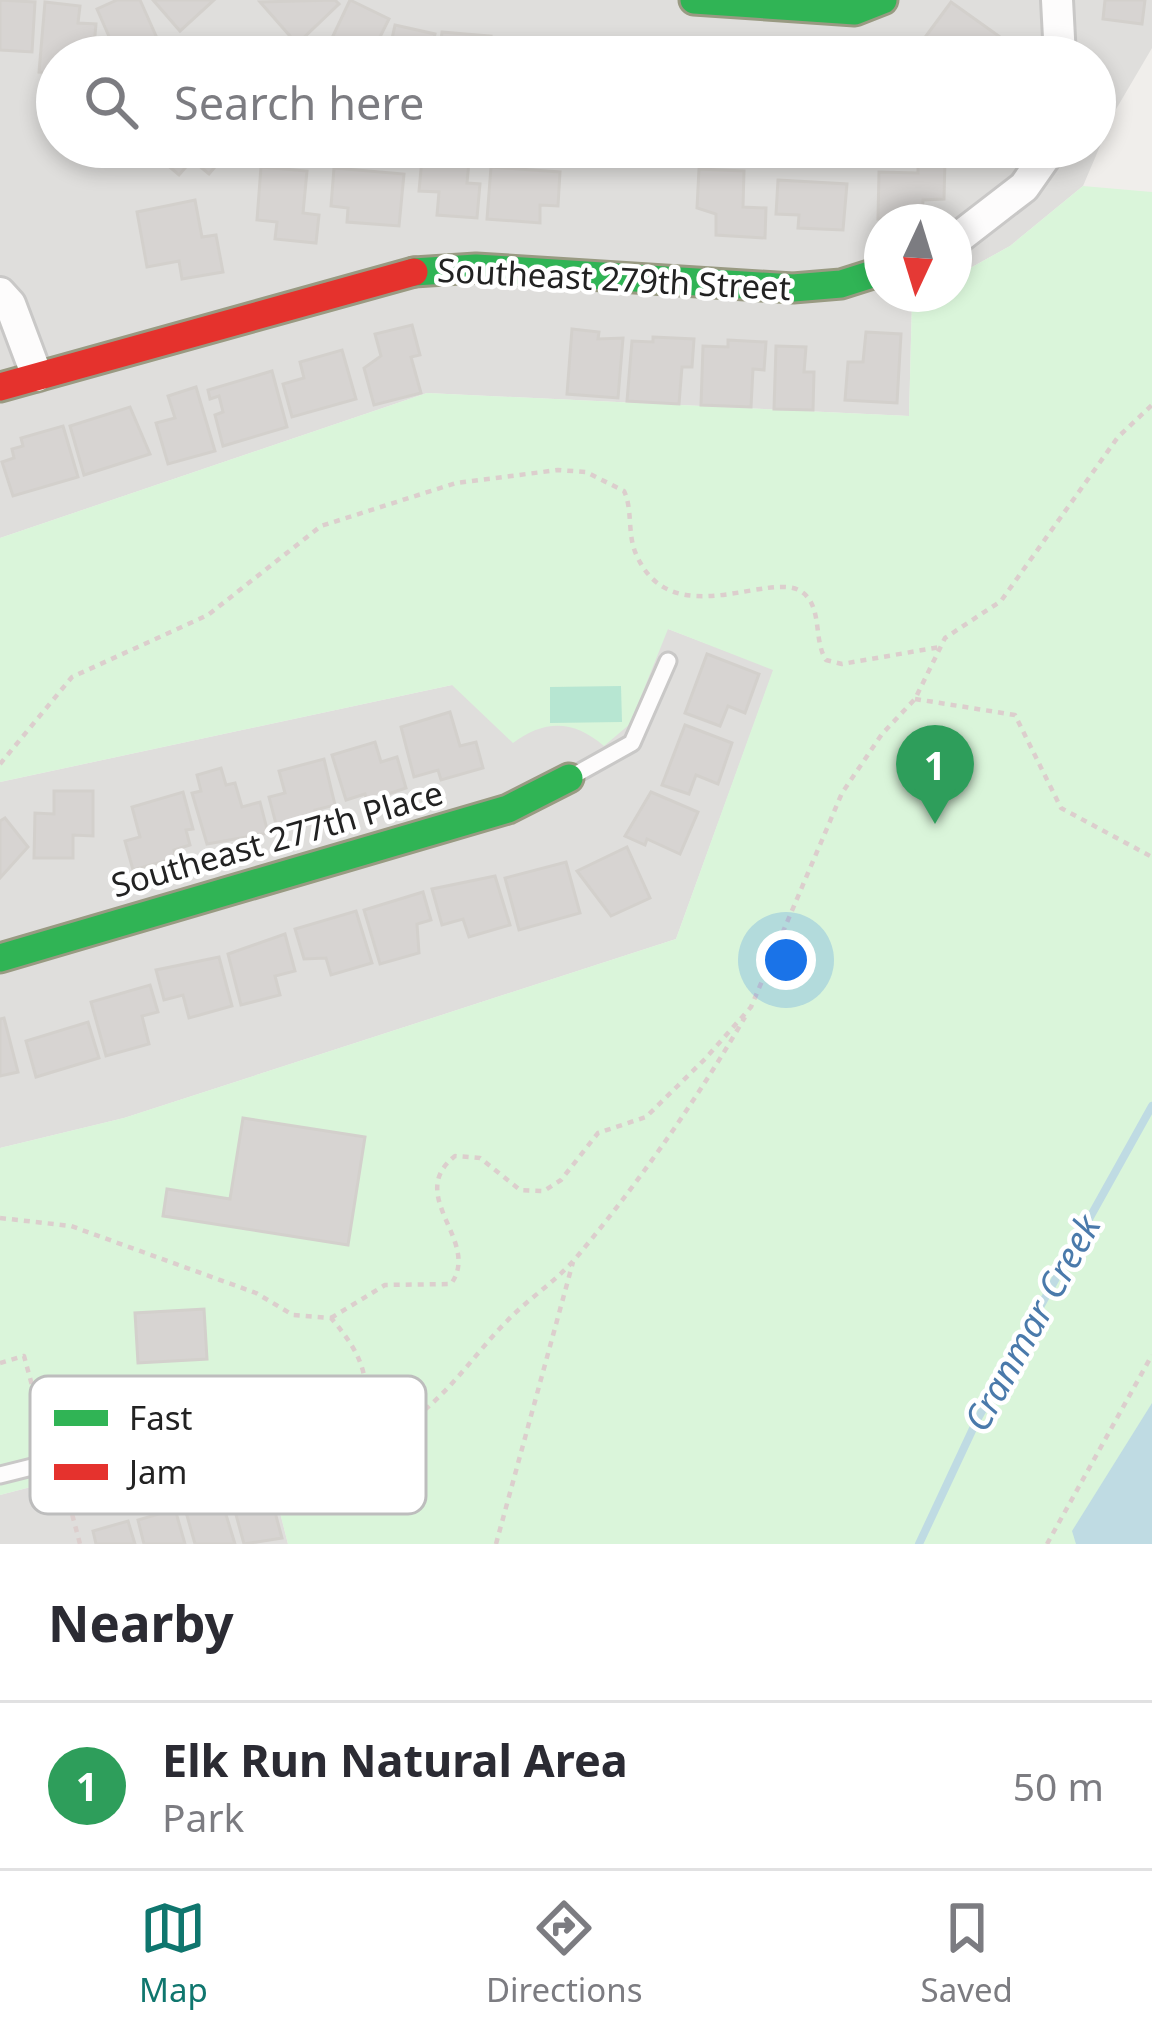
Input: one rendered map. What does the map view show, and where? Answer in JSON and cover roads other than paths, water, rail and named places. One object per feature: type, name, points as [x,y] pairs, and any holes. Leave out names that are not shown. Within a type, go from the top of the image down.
[{"type":"street","points":[[694,0],[855,11],[883,0]]},
{"type":"street","points":[[1057,0],[1059,36]]},
{"type":"street","points":[[972,227],[1024,187],[1037,168]]},
{"type":"street","name":"Southeast 279th Street","points":[[0,387],[407,272],[476,268],[794,288],[864,277]]},
{"type":"street","points":[[0,293],[10,304],[37,376]]},
{"type":"street","name":"Southeast 277th Place","points":[[0,958],[508,808],[569,778]]},
{"type":"lane","points":[[569,778],[632,743],[668,661]]},
{"type":"lane","points":[[0,1475],[30,1467]]},
{"type":"water","points":[[1152,1403],[1152,1544],[1076,1544],[1072,1531]]},
{"type":"waterway","name":"Cranmar Creek","points":[[919,1544],[977,1420],[1152,1106]]},
{"type":"place","name":"Elk Run Natural Area","points":[[935,824]]}]
